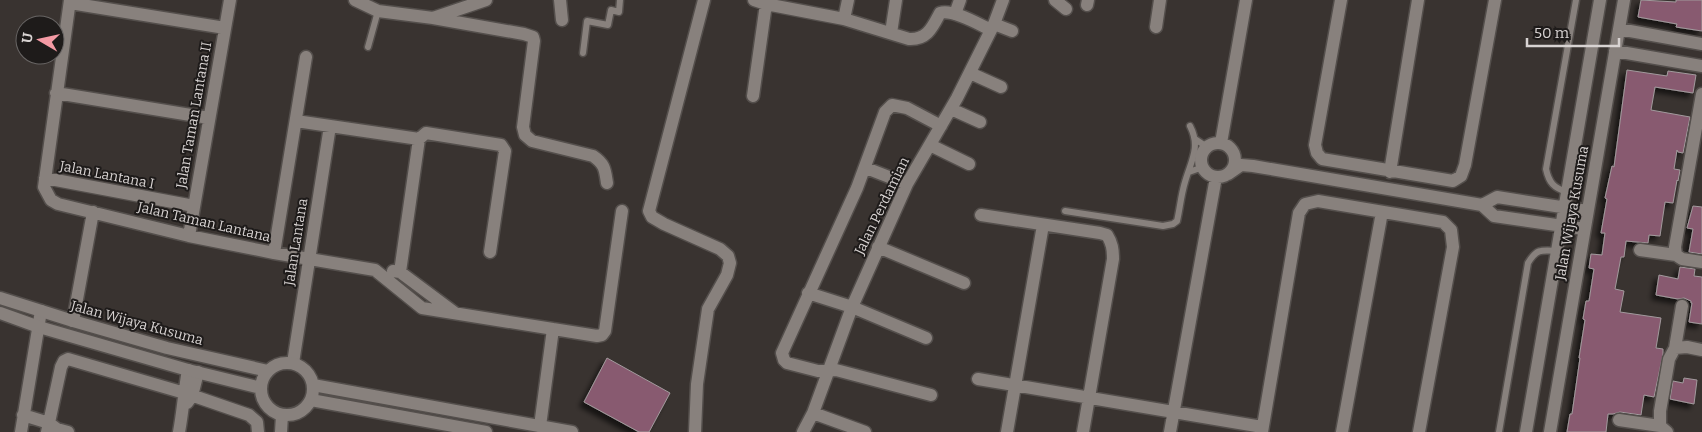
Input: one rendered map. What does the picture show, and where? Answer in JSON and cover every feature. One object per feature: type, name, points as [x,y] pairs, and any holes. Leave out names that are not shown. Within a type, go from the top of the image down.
[{"type":"street","name":"Jalan Taman Lantana II","points":[[189,236],[230,0]]},
{"type":"street","points":[[355,0],[433,18],[533,37],[523,127],[525,135],[532,141],[593,156],[601,161],[605,169],[607,183]]},
{"type":"street","points":[[433,18],[486,0]]},
{"type":"street","points":[[560,0],[562,20]]},
{"type":"street","points":[[695,432],[698,384],[708,309],[727,275],[730,263],[728,256],[720,249],[664,224],[652,217],[649,211],[704,0]]},
{"type":"street","points":[[844,19],[848,0]]},
{"type":"street","points":[[891,33],[896,0]]},
{"type":"street","points":[[955,14],[960,0]]},
{"type":"street","name":"Jalan Perdamian","points":[[803,432],[813,413],[852,307],[907,184],[970,73],[1003,0]]},
{"type":"street","points":[[1055,0],[1066,9]]},
{"type":"street","points":[[1156,27],[1160,0]]},
{"type":"street","points":[[1226,146],[1246,0]]},
{"type":"street","points":[[1341,0],[1315,145],[1317,153],[1322,159],[1390,172],[1453,181],[1461,176],[1465,165],[1495,0]]},
{"type":"street","points":[[1390,172],[1418,0]]},
{"type":"street","name":"Jalan Wijaya Kusuma","points":[[1526,432],[1600,0]]},
{"type":"street","name":"Jalan Wijaya Kusuma","points":[[1550,432],[1624,0]]},
{"type":"street","points":[[70,2],[225,28]]},
{"type":"street","name":"Jalan Taman Lantana","points":[[70,2],[44,187],[51,200],[58,204],[189,236],[308,260],[400,272]]},
{"type":"street","points":[[753,96],[760,2],[796,5],[917,40],[923,38],[940,14],[947,12],[992,27],[1012,31]]},
{"type":"street","points":[[1619,29],[1702,44]]},
{"type":"street","points":[[1615,51],[1702,66]]},
{"type":"street","points":[[274,253],[306,57]]},
{"type":"street","points":[[970,73],[1001,87]]},
{"type":"street","points":[[56,93],[209,118]]},
{"type":"street","points":[[1676,255],[1675,246],[1702,94]]},
{"type":"street","points":[[931,395],[836,370],[818,371],[787,363],[782,357],[783,350],[808,293],[866,168],[886,112],[892,105],[907,108],[941,126]]},
{"type":"street","points":[[951,109],[980,122]]},
{"type":"street","points":[[296,121],[419,139],[426,134],[501,145],[505,151],[490,252]]},
{"type":"street","name":"Jalan Lantana","points":[[292,363],[330,126]]},
{"type":"street","points":[[419,139],[400,272],[456,314]]},
{"type":"street","points":[[1253,166],[1242,162],[1226,146],[1214,143],[1207,147],[1202,154],[1202,167],[1208,174],[1222,175],[1241,165],[1253,166],[1482,205],[1494,216],[1584,230]]},
{"type":"street","points":[[930,145],[969,164]]},
{"type":"street","points":[[1170,432],[1222,175],[1235,163],[1235,155],[1226,146]]},
{"type":"street","points":[[866,168],[907,184]]},
{"type":"street","name":"Jalan Lantana I","points":[[45,178],[194,206]]},
{"type":"street","points":[[1482,205],[1497,197],[1587,211]]},
{"type":"street","points":[[978,378],[1174,412],[1262,430],[1299,213],[1305,204],[1318,201],[1443,222],[1451,230],[1453,247],[1419,432]]},
{"type":"street","points":[[375,270],[422,308],[597,336],[602,335],[605,331],[622,211]]},
{"type":"street","points":[[73,321],[93,212]]},
{"type":"street","points":[[1342,432],[1382,212]]},
{"type":"street","points":[[980,215],[1107,234],[1113,247],[1113,259],[1083,432]]},
{"type":"street","points":[[1007,432],[1042,225]]},
{"type":"street","points":[[878,247],[964,283]]},
{"type":"street","points":[[1640,250],[1676,255],[1682,259],[1702,262]]},
{"type":"street","points":[[808,293],[852,307],[926,338]]},
{"type":"street","name":"Jalan Wijaya Kusuma","points":[[0,298],[41,312],[166,348],[268,371]]},
{"type":"street","points":[[1619,420],[1664,429],[1660,411],[1667,367],[1675,348],[1682,306]]},
{"type":"street","points":[[41,312],[22,423],[54,429],[61,367],[64,361],[68,359],[188,394],[249,415],[257,422],[258,432]]},
{"type":"street","points":[[0,313],[39,327],[193,371],[261,388]]},
{"type":"street","points":[[540,426],[552,329]]},
{"type":"street","points":[[1675,348],[1687,347],[1702,350]]},
{"type":"street","points":[[282,363],[292,363],[306,371],[313,385],[311,400],[307,406],[296,414],[282,415],[272,411],[265,403],[261,388],[263,379],[268,371],[282,363]]},
{"type":"street","points":[[179,432],[193,371]]},
{"type":"street","points":[[313,385],[572,432]]},
{"type":"street","points":[[311,400],[486,432]]},
{"type":"street","points":[[813,413],[865,432]]},
{"type":"street","points":[[281,432],[282,415]]},
{"type":"lane","points":[[582,53],[587,21],[608,25],[610,10],[619,12],[620,0]]},
{"type":"lane","points":[[1567,192],[1553,186],[1548,178],[1546,169],[1576,0]]},
{"type":"lane","points":[[368,47],[379,6]]},
{"type":"lane","points":[[1065,211],[1162,226],[1173,224],[1177,221],[1185,182],[1194,155],[1195,139],[1190,126]]},
{"type":"lane","points":[[1195,139],[1207,147]]},
{"type":"lane","points":[[1189,172],[1202,167]]},
{"type":"lane","points":[[1499,432],[1528,263],[1534,253],[1542,250],[1558,251]]},
{"type":"building","points":[[1641,0],[1676,2],[1676,0],[1702,0],[1702,31],[1676,27],[1677,24],[1638,17]]},
{"type":"building","points":[[1627,70],[1667,76],[1668,71],[1696,75],[1693,93],[1655,87],[1651,110],[1690,117],[1683,153],[1677,150],[1674,169],[1680,170],[1678,181],[1673,203],[1665,202],[1660,236],[1649,235],[1648,243],[1626,241],[1624,257],[1621,257],[1615,289],[1624,291],[1620,312],[1661,318],[1656,348],[1663,349],[1663,354],[1654,397],[1644,395],[1641,415],[1620,412],[1608,414],[1606,432],[1567,432],[1570,414],[1572,414],[1580,358],[1585,320],[1583,319],[1586,301],[1589,301],[1594,269],[1589,268],[1591,254],[1602,255],[1605,233],[1601,233],[1607,199],[1605,198],[1612,166],[1614,167]]},
{"type":"building","points":[[1693,206],[1702,207],[1702,254],[1689,252],[1693,229],[1687,228]]},
{"type":"building","points":[[1680,267],[1695,269],[1694,276],[1702,277],[1702,324],[1689,322],[1691,301],[1684,298],[1678,299],[1656,295],[1659,275],[1678,279]]},
{"type":"building","points":[[607,358],[670,393],[649,432],[639,432],[584,402]]},
{"type":"building","points":[[1684,378],[1697,380],[1694,404],[1670,399],[1673,381],[1683,383]]}]
